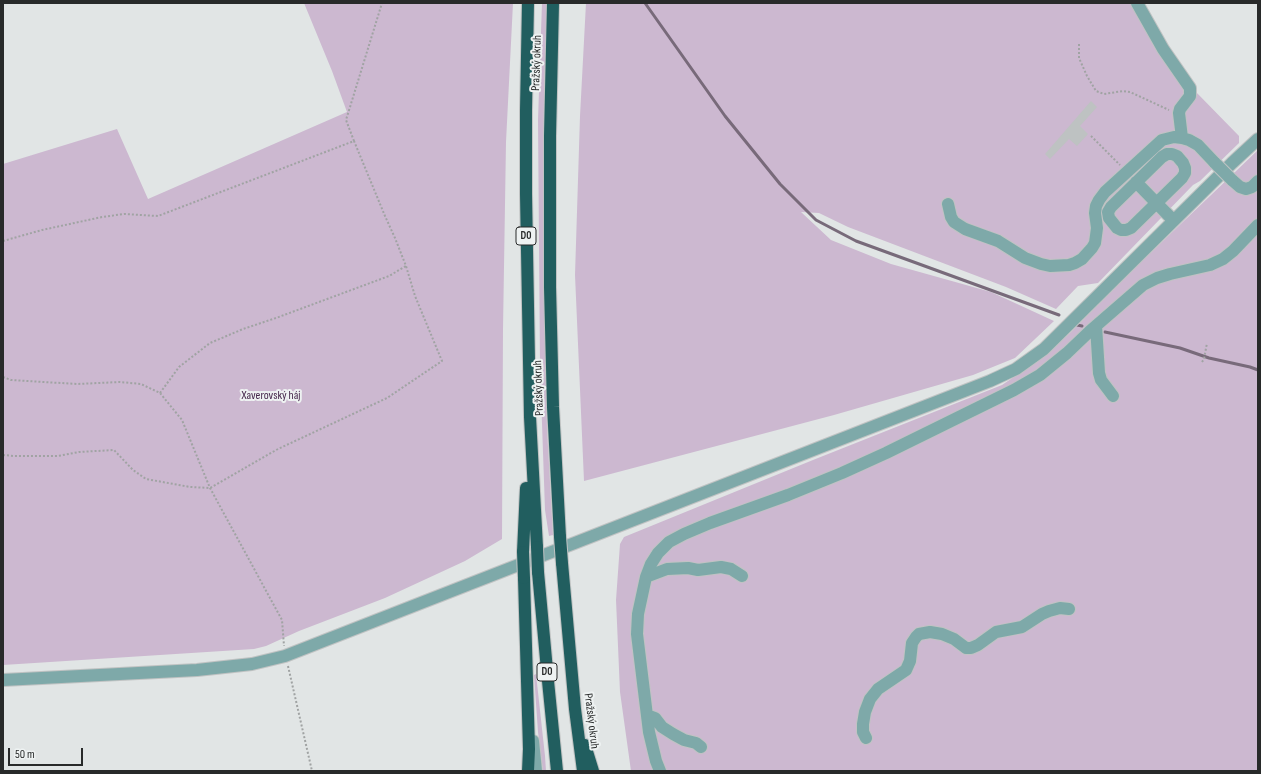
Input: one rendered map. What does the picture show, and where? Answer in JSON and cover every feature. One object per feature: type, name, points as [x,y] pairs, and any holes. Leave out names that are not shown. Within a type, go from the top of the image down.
[{"type":"highway","name":"Pražský okruh","points":[[528,3],[526,194],[530,417],[538,572],[558,771]]},
{"type":"highway","name":"Pražský okruh","points":[[553,3],[550,136],[550,287],[553,401],[562,563],[575,709],[583,771]]},
{"type":"highway","points":[[528,771],[529,749],[523,552],[530,417]]},
{"type":"highway","points":[[575,709],[593,771]]},
{"type":"street","points":[[1137,3],[1164,49],[1190,88],[1190,96],[1180,109],[1179,113],[1182,138]]},
{"type":"street","points":[[948,204],[951,217],[954,222],[965,229],[998,242],[1025,258],[1041,264],[1050,266],[1069,265],[1082,259],[1095,243],[1097,235],[1095,213],[1096,206],[1105,192],[1162,140],[1174,137],[1182,138],[1198,145],[1240,187],[1246,189],[1258,180]]},
{"type":"street","points":[[3,680],[197,670],[252,664],[285,656],[990,381],[1016,369],[1044,349],[1173,220],[1258,139]]},
{"type":"street","points":[[1167,154],[1172,154],[1177,156],[1183,163],[1185,173],[1182,178],[1157,203],[1131,228],[1126,230],[1117,228],[1109,218],[1108,212],[1110,207],[1162,157],[1167,154]]},
{"type":"street","points":[[1136,182],[1173,220]]},
{"type":"street","points":[[660,771],[652,745],[647,716],[637,634],[638,614],[646,577],[651,564],[658,553],[669,542],[710,523],[788,495],[842,473],[1001,396],[1040,375],[1143,285],[1157,278],[1210,265],[1223,259],[1233,251],[1258,225]]},
{"type":"street","points":[[1096,326],[1099,373],[1101,380],[1113,396]]},
{"type":"street","points":[[646,577],[666,569],[688,568],[702,570],[721,567],[731,569],[742,576]]},
{"type":"street","points":[[524,578],[536,771]]},
{"type":"street","points":[[866,738],[863,732],[863,724],[865,712],[870,699],[878,689],[906,670],[910,661],[912,643],[919,634],[930,632],[942,634],[954,639],[966,648],[971,648],[983,642],[996,632],[1022,626],[1048,611],[1060,608],[1069,610]]},
{"type":"street","points":[[647,716],[655,718],[662,727],[673,734],[684,740],[696,743],[701,747]]},
{"type":"path","points":[[3,455],[58,456],[79,452],[114,450],[134,470],[146,479],[190,487],[210,488],[278,449],[387,398],[442,361],[415,296],[406,266],[395,238],[346,120],[382,3]]},
{"type":"path","points":[[1079,44],[1079,58],[1096,91],[1104,94],[1123,91],[1130,92],[1179,113]]},
{"type":"path","points":[[1091,136],[1126,172]]},
{"type":"path","points":[[3,240],[102,217],[124,214],[158,216],[354,141]]},
{"type":"path","points":[[160,393],[179,367],[210,343],[243,329],[389,276],[406,266]]},
{"type":"path","points":[[1202,362],[1207,343]]},
{"type":"path","points":[[3,377],[11,380],[77,384],[120,382],[141,384],[160,393],[182,420],[210,488],[282,620],[285,656],[312,771]]},
{"type":"green space","name":"Xaverovský háj","points":[[304,3],[513,3],[506,142],[502,539],[465,561],[385,598],[299,631],[266,646],[254,649],[3,665],[3,164],[117,129],[148,199],[347,112]]},
{"type":"green space","points":[[542,3],[547,3],[544,98],[543,231],[547,429],[553,535],[549,536],[545,510],[540,366],[538,120]]},
{"type":"green space","points":[[586,3],[1140,3],[1196,92],[1239,136],[1239,143],[1200,181],[1193,185],[1098,283],[1078,286],[1056,309],[1006,287],[848,227],[819,213],[801,212],[831,240],[891,264],[991,292],[1054,321],[1015,358],[973,375],[834,415],[584,481],[575,275],[580,116]]},
{"type":"green space","points":[[1258,150],[1258,771],[631,771],[620,692],[616,600],[620,544],[624,537],[1002,385],[1042,358],[1070,333],[1117,285]]},
{"type":"green space","points":[[536,674],[546,771],[543,771],[538,732],[534,675]]},
{"type":"building","points":[[1091,101],[1097,107],[1080,126],[1088,134],[1077,146],[1069,139],[1050,159],[1045,154]]},
{"type":"waterway","points":[[645,3],[725,116],[780,184],[816,220],[856,241],[1059,315]]},
{"type":"waterway","points":[[1077,325],[1082,326]]},
{"type":"waterway","points":[[1105,332],[1180,348],[1209,358],[1258,370]]}]
